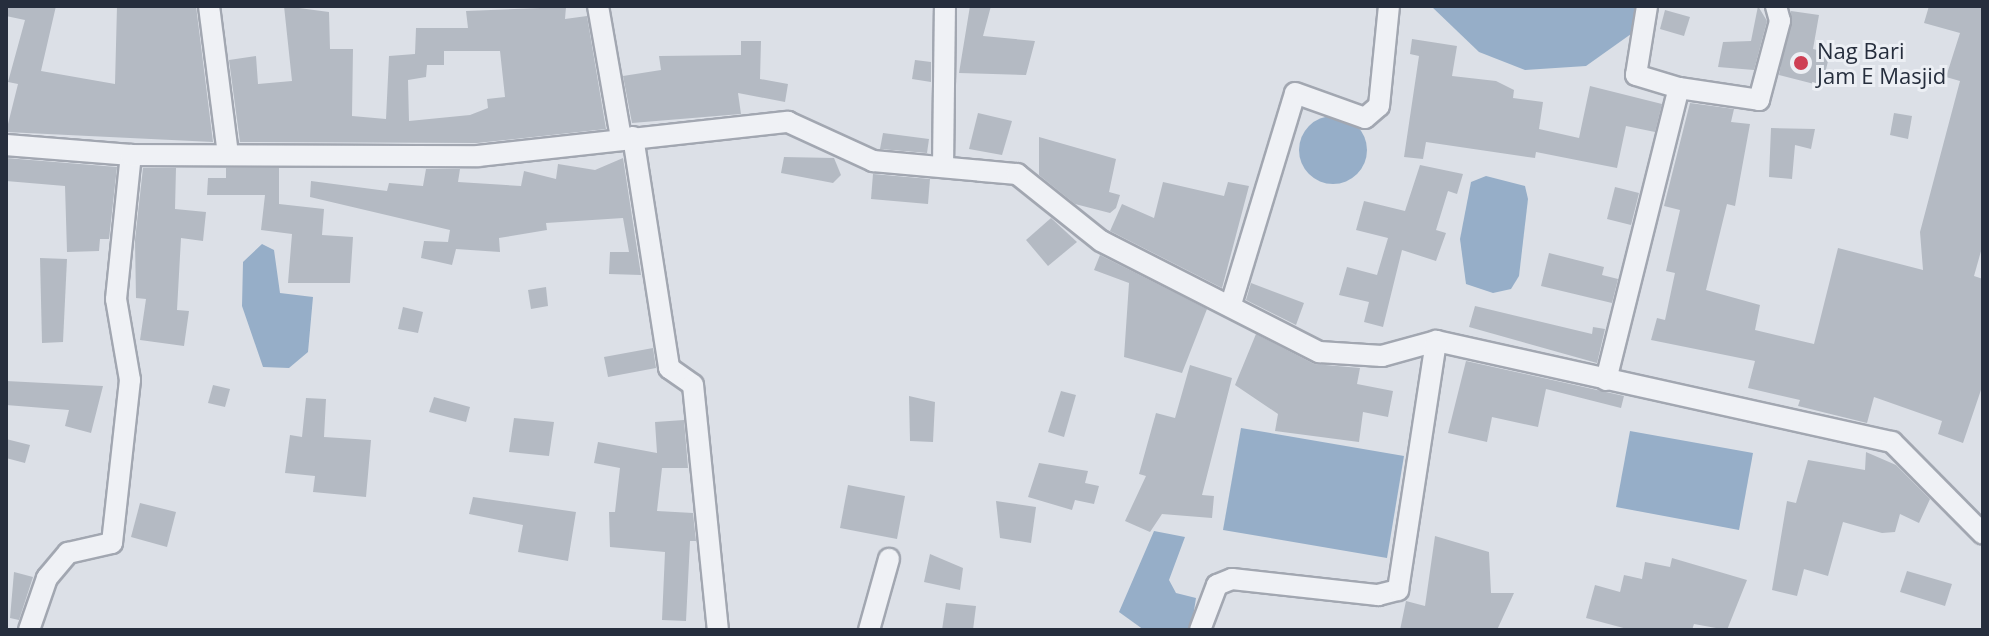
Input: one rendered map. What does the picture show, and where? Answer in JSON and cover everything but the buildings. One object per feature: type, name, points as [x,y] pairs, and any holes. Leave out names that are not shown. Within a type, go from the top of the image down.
[{"type":"street","points":[[209,6],[228,154]]},
{"type":"street","points":[[598,6],[627,137],[669,368],[693,385],[718,630]]},
{"type":"street","points":[[943,167],[945,6]]},
{"type":"street","points":[[1231,304],[1295,93],[1365,118],[1379,106],[1389,6]]},
{"type":"street","points":[[1647,6],[1636,75],[1679,88],[1759,100],[1780,21],[1776,6]]},
{"type":"street","points":[[1606,380],[1679,88]]},
{"type":"street","points":[[6,145],[131,155],[478,156],[627,137],[788,122],[873,161],[1017,174],[1101,241],[1231,304],[1319,352],[1382,356],[1436,341],[1892,442],[1983,534]]},
{"type":"street","points":[[29,630],[47,578],[68,553],[112,543],[130,380],[116,299],[131,155]]},
{"type":"street","points":[[1200,630],[1217,585],[1232,579],[1378,595],[1398,590],[1436,341]]},
{"type":"street","points":[[869,630],[889,559]]},
{"type":"water","points":[[1431,6],[1641,6],[1631,34],[1586,66],[1525,70],[1479,52]]},
{"type":"water","points":[[1333,116],[1357,126],[1367,150],[1357,174],[1333,184],[1309,174],[1299,150],[1309,126]]},
{"type":"water","points":[[1486,176],[1525,186],[1528,199],[1519,276],[1511,289],[1493,293],[1466,284],[1460,239],[1471,182]]},
{"type":"water","points":[[262,244],[274,250],[280,293],[313,297],[308,352],[289,368],[263,367],[242,306],[243,262]]},
{"type":"water","points":[[1241,428],[1404,456],[1387,558],[1223,530]]},
{"type":"water","points":[[1630,431],[1753,453],[1739,530],[1616,507]]},
{"type":"water","points":[[1154,531],[1185,537],[1169,580],[1176,593],[1196,598],[1191,630],[1144,630],[1119,612]]},
{"type":"place","name":"Nag Bari Jam E Masjid","points":[[1801,63]]}]
